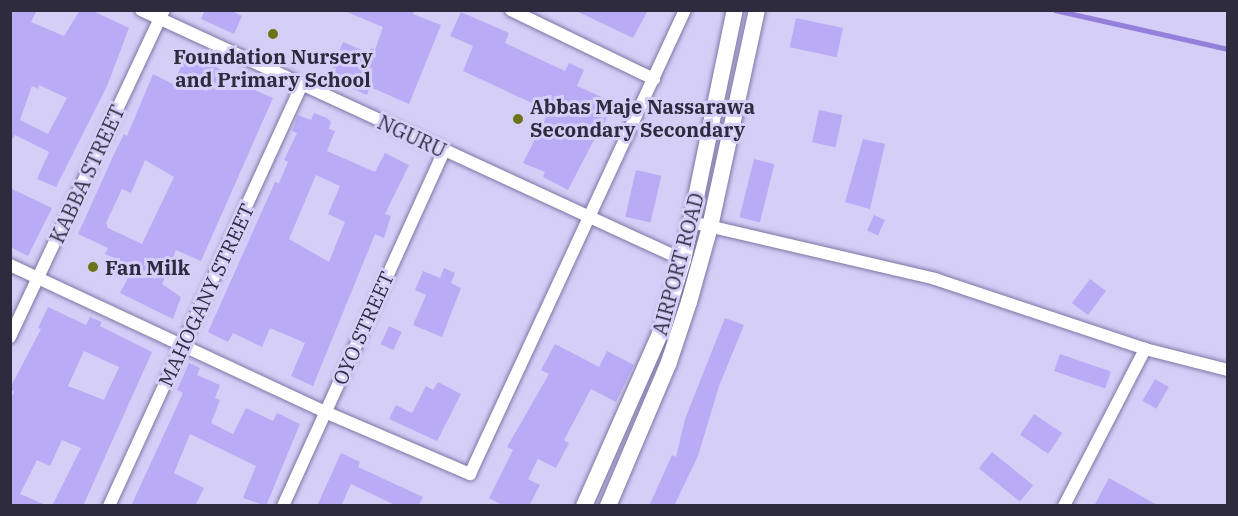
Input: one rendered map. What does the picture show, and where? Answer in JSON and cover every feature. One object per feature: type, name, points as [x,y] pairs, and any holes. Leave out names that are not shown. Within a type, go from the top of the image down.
[{"type":"main road","name":"AIRPORT ROAD","points":[[584,506],[624,423],[660,334],[683,260],[735,10]]},
{"type":"main road","name":"AIRPORT ROAD","points":[[608,506],[669,362],[710,227],[757,10]]},
{"type":"street","name":"NGURU","points":[[141,10],[162,15],[302,85],[683,260]]},
{"type":"street","points":[[511,10],[654,79]]},
{"type":"street","points":[[10,265],[39,276],[325,412],[470,474],[591,218],[685,10]]},
{"type":"street","name":"KABBA STREET","points":[[10,337],[162,15]]},
{"type":"street","name":"MAHOGANY STREET","points":[[109,506],[302,85]]},
{"type":"street","name":"OYO STREET","points":[[283,506],[444,151]]},
{"type":"street","points":[[691,222],[935,279],[1145,349],[1227,370]]},
{"type":"street","points":[[1064,506],[1145,349]]},
{"type":"building","points":[[10,10],[37,10],[31,22],[64,36],[80,10],[91,10],[129,28],[107,86],[56,187],[37,179],[49,152],[15,135],[10,142]],"holes":[[[39,85],[67,98],[48,134],[20,120],[32,86],[38,89]]]},
{"type":"building","points":[[205,10],[230,10],[242,16],[234,34],[201,19]]},
{"type":"building","points":[[342,10],[415,10],[413,14],[441,25],[409,104],[370,87],[367,95],[353,89],[354,85],[330,74],[343,42],[369,53],[371,48],[375,50],[383,27]]},
{"type":"building","points":[[574,10],[648,10],[633,38]]},
{"type":"building","points":[[461,12],[509,33],[505,43],[565,71],[569,63],[584,70],[577,86],[613,102],[598,139],[595,138],[568,190],[543,177],[545,172],[523,163],[549,111],[463,71],[473,46],[450,36]]},
{"type":"building","points":[[796,18],[843,28],[837,57],[790,47]]},
{"type":"building","points":[[189,50],[219,65],[217,68],[233,75],[231,80],[273,98],[201,261],[176,250],[162,284],[181,297],[173,319],[120,293],[134,266],[105,254],[108,248],[78,234],[124,134],[127,136],[153,74],[173,84]],"holes":[[[145,160],[174,177],[142,244],[108,228],[106,223],[122,189],[131,193]]]},
{"type":"building","points":[[819,110],[842,115],[836,147],[812,142]]},
{"type":"building","points":[[314,113],[331,122],[329,129],[335,131],[327,151],[375,172],[385,153],[409,165],[385,214],[391,216],[384,238],[375,234],[313,386],[291,376],[305,343],[270,328],[262,347],[233,333],[228,342],[208,332],[275,182],[279,183],[288,162],[284,160],[297,133],[292,131],[298,115],[311,120]],"holes":[[[316,175],[340,186],[328,214],[345,222],[329,262],[289,239]]]},
{"type":"building","points":[[863,139],[885,144],[870,209],[845,202]]},
{"type":"building","points":[[754,159],[774,164],[760,222],[739,217]]},
{"type":"building","points":[[636,170],[661,176],[651,223],[625,217]]},
{"type":"building","points":[[10,188],[52,208],[28,256],[10,247]]},
{"type":"building","points":[[874,215],[885,220],[878,235],[867,231]]},
{"type":"building","points":[[444,268],[455,273],[451,283],[461,288],[442,337],[413,325],[426,295],[415,290],[423,271],[440,278]]},
{"type":"building","points":[[1090,279],[1106,291],[1088,315],[1072,303]]},
{"type":"building","points":[[48,307],[86,325],[90,317],[102,322],[100,326],[152,352],[83,506],[52,506],[81,448],[62,440],[50,466],[37,460],[20,494],[48,506],[10,506],[10,400],[14,392],[10,388],[41,329],[38,328]],"holes":[[[84,351],[119,367],[104,400],[68,386]]]},
{"type":"building","points":[[725,318],[744,325],[719,386],[698,456],[674,506],[649,506],[672,455],[676,457],[685,419]]},
{"type":"building","points":[[389,326],[402,332],[393,350],[381,344]]},
{"type":"building","points":[[555,344],[599,367],[607,351],[634,365],[616,402],[591,389],[564,440],[569,443],[556,468],[538,459],[528,479],[540,485],[529,506],[504,506],[489,498],[513,450],[507,447],[549,374],[541,370]]},
{"type":"building","points":[[1060,354],[1111,372],[1105,389],[1054,371]]},
{"type":"building","points":[[189,363],[200,368],[197,375],[220,385],[215,398],[220,400],[211,423],[233,434],[246,408],[273,421],[277,413],[300,424],[266,506],[243,498],[256,466],[190,434],[174,473],[204,488],[195,506],[131,506],[183,393],[177,390]]},
{"type":"building","points":[[1155,379],[1169,387],[1156,409],[1142,401]]},
{"type":"building","points":[[438,382],[461,394],[437,441],[389,419],[396,405],[412,413],[426,386],[433,390]]},
{"type":"building","points":[[1034,414],[1062,433],[1048,454],[1020,435]]},
{"type":"building","points":[[992,452],[1033,485],[1020,502],[979,468]]},
{"type":"building","points":[[341,453],[360,462],[358,467],[423,497],[418,506],[397,506],[351,484],[341,506],[317,506]]},
{"type":"building","points":[[1109,478],[1159,506],[1094,506]]},
{"type":"waterway","points":[[1055,10],[1228,49]]},
{"type":"place","name":"Foundation Nursery and Primary School","points":[[273,34]]},
{"type":"place","name":"Abbas Maje Nassarawa Secondary Secondary","points":[[518,119]]},
{"type":"place","name":"Fan Milk","points":[[93,267]]}]
